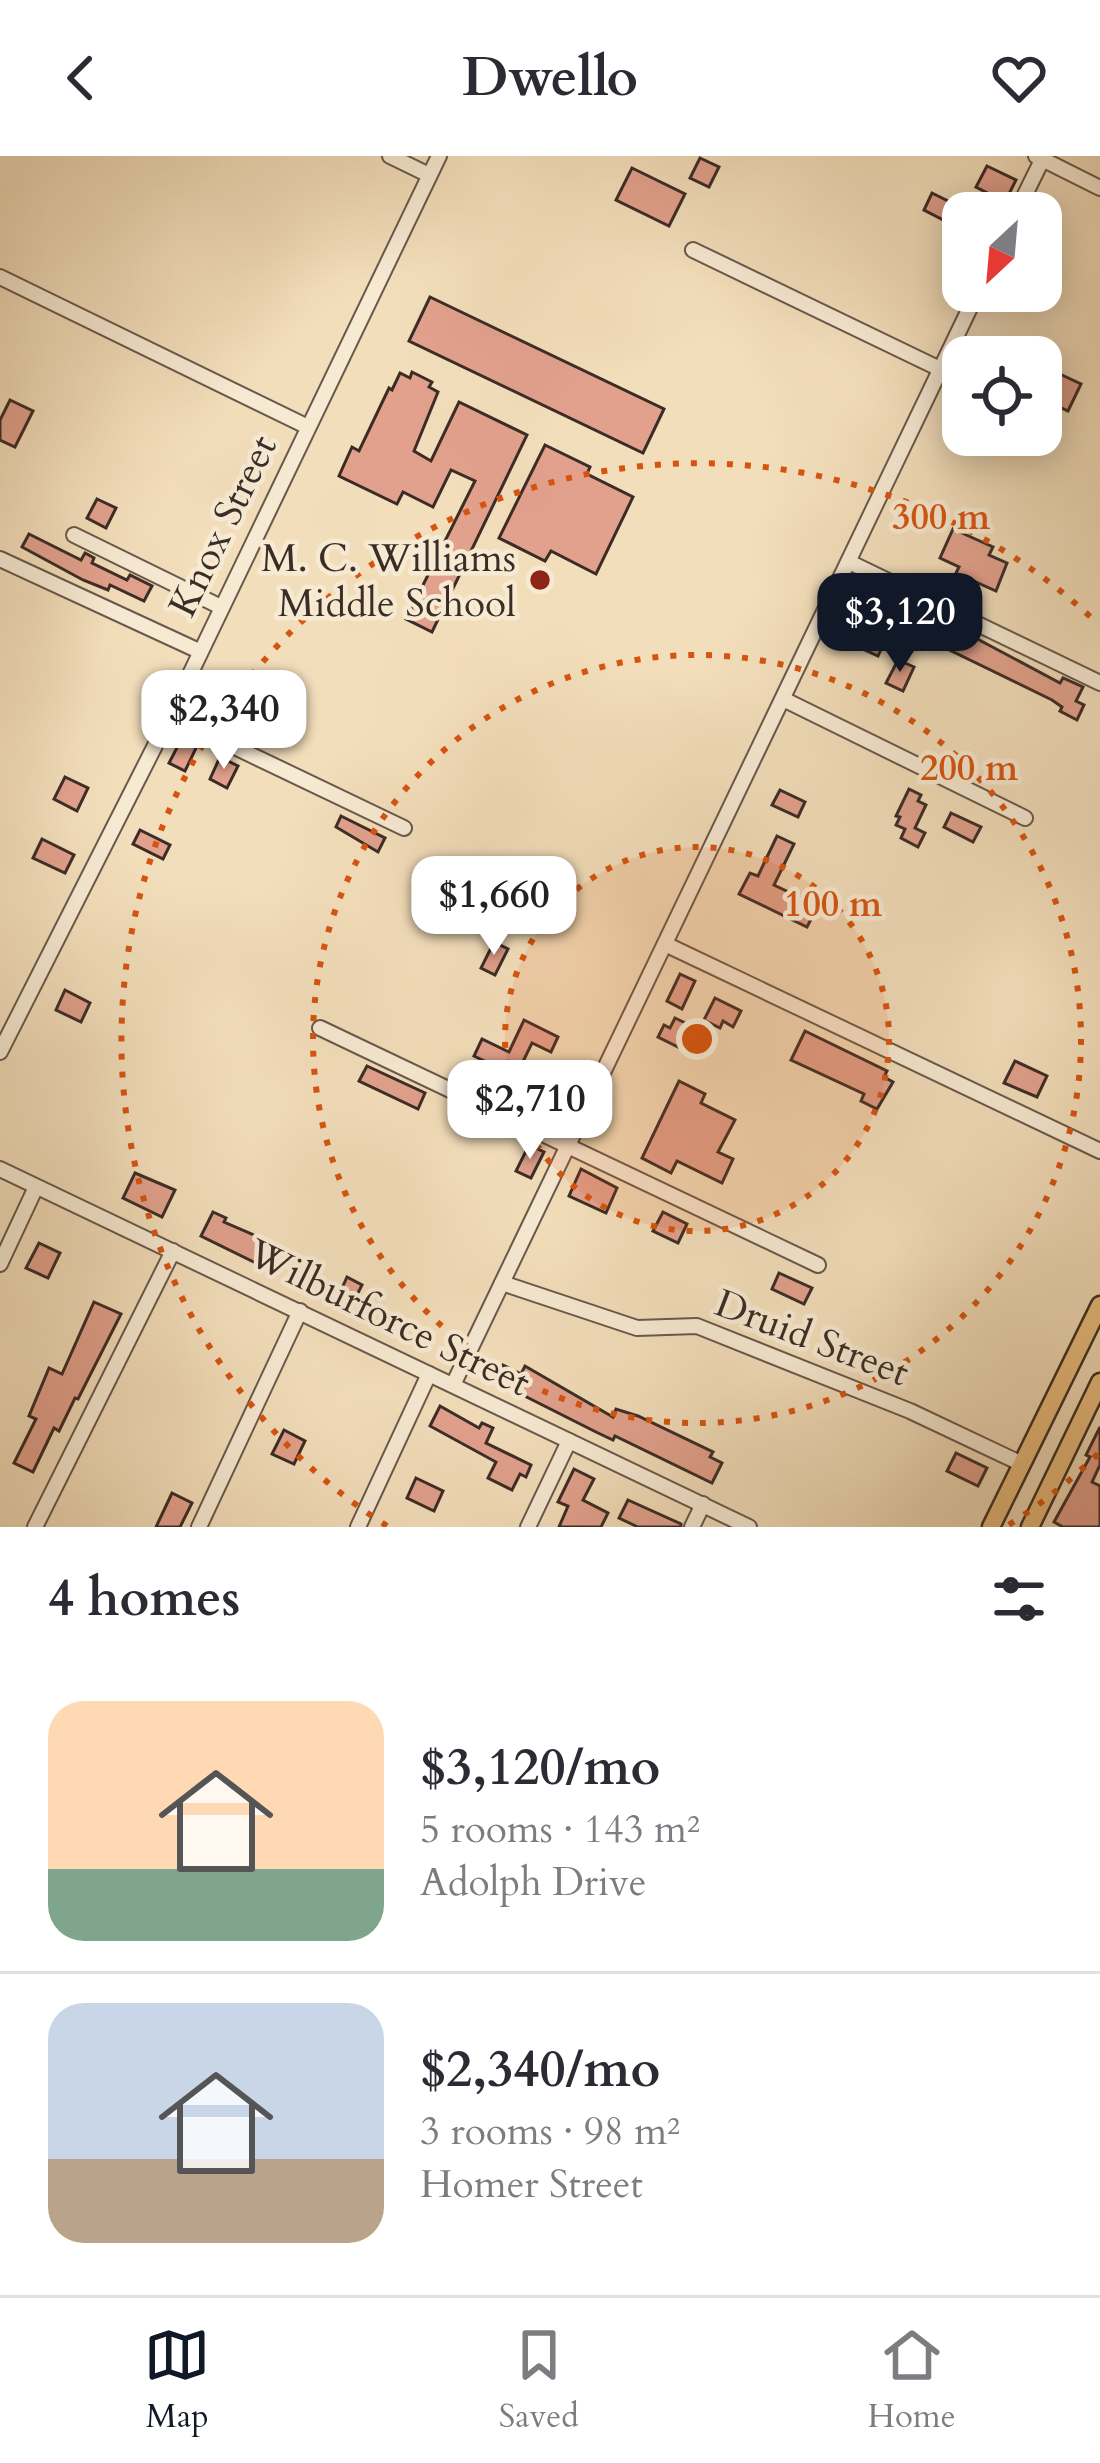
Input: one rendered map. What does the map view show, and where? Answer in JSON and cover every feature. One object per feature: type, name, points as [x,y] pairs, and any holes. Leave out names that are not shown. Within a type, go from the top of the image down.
[{"type":"main road","points":[[991,1527],[1100,1305]]},
{"type":"main road","points":[[1030,1527],[1100,1382]]},
{"type":"main road","points":[[1041,1424],[1073,1439]]},
{"type":"street","points":[[390,156],[429,175]]},
{"type":"street","name":"Knox Street","points":[[0,1052],[170,716],[439,156]]},
{"type":"street","points":[[1025,192],[1040,157],[1100,188]]},
{"type":"street","points":[[693,250],[940,369]]},
{"type":"street","points":[[0,277],[308,427]]},
{"type":"street","points":[[453,1385],[968,312]]},
{"type":"street","points":[[74,535],[221,607]]},
{"type":"street","points":[[0,559],[199,651]]},
{"type":"street","points":[[849,562],[1100,683]]},
{"type":"street","points":[[783,699],[1025,818]]},
{"type":"street","points":[[170,716],[404,828]]},
{"type":"street","points":[[665,944],[1100,1151]]},
{"type":"street","points":[[320,1028],[818,1265]]},
{"type":"street","name":"Wilburforce Street","points":[[0,1169],[749,1527]]},
{"type":"street","points":[[0,1264],[36,1186]]},
{"type":"street","points":[[35,1527],[172,1251]]},
{"type":"street","name":"Druid Street","points":[[502,1283],[637,1328],[697,1326],[910,1411],[1022,1464]]},
{"type":"street","points":[[199,1527],[300,1311]]},
{"type":"street","points":[[358,1527],[429,1374]]},
{"type":"street","points":[[528,1527],[568,1442]]},
{"type":"street","points":[[692,1527],[703,1504]]},
{"type":"building","points":[[700,158],[719,167],[709,187],[690,178]]},
{"type":"building","points":[[987,166],[1016,180],[1010,192],[976,187]]},
{"type":"building","points":[[632,168],[685,194],[669,226],[616,200]]},
{"type":"building","points":[[932,193],[942,198],[942,219],[924,210]]},
{"type":"building","points":[[430,297],[664,409],[643,453],[409,341]]},
{"type":"building","points":[[412,372],[432,382],[429,387],[438,392],[414,451],[431,461],[459,402],[527,435],[432,632],[406,619],[475,481],[451,470],[433,507],[403,492],[397,504],[339,476],[352,447],[359,451],[389,388],[392,390],[400,373],[410,378]]},
{"type":"building","points":[[1062,375],[1081,384],[1068,411],[1062,408]]},
{"type":"building","points":[[10,400],[33,411],[15,447],[0,440],[0,420]]},
{"type":"building","points":[[545,445],[590,467],[587,474],[633,497],[596,574],[551,551],[545,561],[499,538]]},
{"type":"building","points":[[97,499],[116,508],[106,528],[87,518]]},
{"type":"building","points":[[953,529],[993,547],[989,555],[1007,563],[996,591],[956,573],[959,567],[940,558]]},
{"type":"building","points":[[29,534],[81,560],[85,553],[94,558],[92,563],[152,586],[144,601],[110,585],[108,590],[83,580],[22,547]]},
{"type":"building","points":[[896,608],[951,630],[953,626],[1060,683],[1063,678],[1083,687],[1076,701],[1084,705],[1077,720],[1052,700],[890,621]]},
{"type":"building","points":[[850,611],[865,618],[862,624],[887,636],[878,656],[837,637]]},
{"type":"building","points":[[898,660],[914,667],[903,691],[886,683]]},
{"type":"building","points":[[183,736],[198,744],[185,771],[169,763]]},
{"type":"building","points":[[220,757],[238,766],[227,788],[210,779]]},
{"type":"building","points":[[65,777],[88,788],[77,811],[54,799]]},
{"type":"building","points":[[909,789],[921,795],[918,801],[926,805],[915,828],[925,833],[918,847],[901,838],[905,829],[896,825]]},
{"type":"building","points":[[780,790],[805,802],[798,817],[772,805]]},
{"type":"building","points":[[951,813],[981,827],[973,842],[944,827]]},
{"type":"building","points":[[341,816],[385,838],[378,852],[336,827]]},
{"type":"building","points":[[140,830],[170,845],[163,859],[133,844]]},
{"type":"building","points":[[777,836],[794,844],[774,885],[818,906],[807,927],[739,894],[750,873],[758,876]]},
{"type":"building","points":[[42,839],[74,855],[65,873],[33,858]]},
{"type":"building","points":[[494,942],[508,949],[495,975],[481,968]]},
{"type":"building","points":[[680,974],[695,981],[682,1009],[667,1001]]},
{"type":"building","points":[[65,990],[90,1003],[81,1022],[56,1010]]},
{"type":"building","points":[[715,998],[741,1011],[733,1027],[723,1021],[720,1028],[704,1020]]},
{"type":"building","points":[[675,1018],[704,1032],[688,1052],[658,1037]]},
{"type":"building","points":[[524,1020],[558,1037],[551,1052],[532,1043],[516,1076],[474,1056],[482,1039],[509,1052]]},
{"type":"building","points":[[805,1031],[887,1071],[884,1077],[893,1082],[877,1109],[861,1101],[864,1094],[791,1060]]},
{"type":"building","points":[[1015,1061],[1047,1076],[1037,1097],[1004,1083]]},
{"type":"building","points":[[367,1066],[425,1093],[418,1109],[359,1081]]},
{"type":"building","points":[[679,1081],[705,1094],[701,1103],[735,1120],[718,1152],[733,1159],[722,1183],[677,1161],[671,1173],[642,1158]]},
{"type":"building","points":[[529,1145],[544,1152],[531,1178],[516,1171]]},
{"type":"building","points":[[581,1169],[617,1188],[606,1213],[569,1196]]},
{"type":"building","points":[[135,1173],[175,1190],[162,1217],[123,1198]]},
{"type":"building","points":[[213,1212],[226,1218],[224,1222],[279,1246],[268,1269],[201,1236]]},
{"type":"building","points":[[663,1212],[687,1224],[678,1243],[653,1231]]},
{"type":"building","points":[[39,1243],[60,1253],[48,1278],[26,1268]]},
{"type":"building","points":[[779,1273],[812,1288],[804,1304],[772,1289]]},
{"type":"building","points":[[347,1277],[362,1285],[348,1313],[334,1306]]},
{"type":"building","points":[[94,1302],[121,1314],[78,1399],[59,1431],[54,1428],[33,1472],[14,1463],[36,1419],[29,1416],[49,1368],[62,1374]]},
{"type":"building","points":[[503,1365],[521,1374],[525,1366],[613,1417],[616,1409],[638,1416],[713,1452],[710,1457],[722,1463],[712,1483],[495,1381]]},
{"type":"building","points":[[440,1406],[479,1428],[482,1423],[493,1428],[486,1443],[531,1465],[526,1477],[520,1474],[512,1490],[488,1478],[496,1462],[430,1426]]},
{"type":"building","points":[[1100,1427],[1100,1465],[1092,1482],[1100,1486],[1100,1527],[1063,1527],[1054,1522],[1090,1457],[1086,1455]]},
{"type":"building","points":[[284,1430],[305,1441],[294,1464],[272,1454]]},
{"type":"building","points":[[956,1453],[987,1468],[978,1486],[947,1471]]},
{"type":"building","points":[[574,1469],[594,1479],[583,1500],[608,1513],[601,1527],[559,1527],[568,1506],[558,1502]]},
{"type":"building","points":[[416,1478],[443,1491],[434,1511],[407,1498]]},
{"type":"building","points":[[172,1493],[192,1503],[180,1527],[156,1527]]},
{"type":"building","points":[[628,1500],[681,1527],[638,1527],[619,1518]]},
{"type":"place","name":"M. C. Williams Middle School","points":[[540,580]]}]
